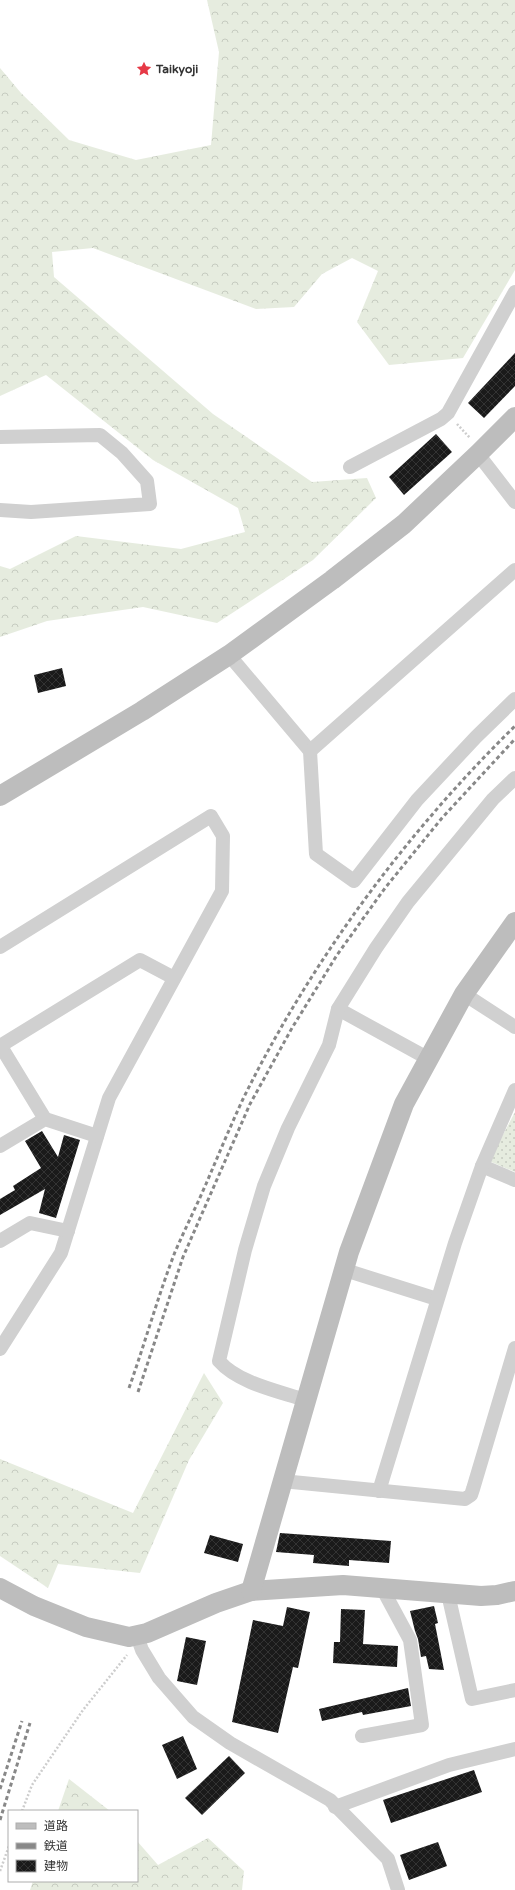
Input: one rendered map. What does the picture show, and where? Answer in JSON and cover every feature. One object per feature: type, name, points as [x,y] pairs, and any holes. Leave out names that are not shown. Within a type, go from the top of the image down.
[{"type":"street","points":[[350,467],[366,460],[441,419],[448,413],[515,292]]},
{"type":"street","points":[[0,796],[142,712],[229,655],[332,580],[404,524],[474,446],[515,416]]},
{"type":"street","points":[[0,437],[100,435],[122,453],[147,481],[150,504],[31,512],[0,510]]},
{"type":"street","points":[[474,446],[515,502]]},
{"type":"street","points":[[310,751],[515,570]]},
{"type":"street","points":[[229,655],[310,751],[316,854],[354,881],[417,800],[476,737],[515,699]]},
{"type":"street","points":[[305,1400],[243,1379],[226,1368],[220,1360],[245,1250],[264,1186],[288,1128],[329,1045],[338,1009],[376,948],[408,902],[493,799],[515,778]]},
{"type":"street","points":[[0,947],[211,816],[223,836],[222,891],[109,1098],[61,1253],[0,1349]]},
{"type":"street","points":[[251,1591],[305,1400],[360,1219],[404,1104],[464,994],[515,922]]},
{"type":"street","points":[[97,1136],[45,1119],[0,1046],[140,960],[174,978]]},
{"type":"street","points":[[464,994],[515,1027]]},
{"type":"street","points":[[338,1009],[429,1059]]},
{"type":"street","points":[[379,1491],[437,1299],[482,1166],[515,1090]]},
{"type":"street","points":[[0,1146],[45,1119]]},
{"type":"street","points":[[482,1166],[515,1180]]},
{"type":"street","points":[[0,1240],[30,1223],[68,1231]]},
{"type":"street","points":[[345,1270],[437,1299]]},
{"type":"street","points":[[282,1481],[465,1498],[471,1495],[515,1348]]},
{"type":"street","points":[[0,1588],[34,1606],[86,1627],[138,1639],[216,1603],[251,1591],[343,1586],[448,1594],[497,1595],[515,1591]]},
{"type":"street","points":[[362,1736],[422,1725],[410,1640],[382,1588]]},
{"type":"street","points":[[448,1594],[472,1699],[515,1690]]},
{"type":"street","points":[[138,1639],[142,1650],[159,1678],[193,1717],[230,1743],[330,1800],[335,1807],[388,1859],[398,1890]]},
{"type":"street","points":[[335,1807],[449,1765],[515,1749]]},
{"type":"path","points":[[448,413],[474,446]]},
{"type":"path","points":[[22,1810],[32,1785],[83,1710],[138,1639]]},
{"type":"path","points":[[0,1871],[8,1849]]},
{"type":"green space","points":[[207,0],[515,0],[515,270],[463,358],[389,365],[357,322],[378,271],[352,258],[322,274],[294,307],[256,309],[93,248],[52,252],[54,277],[213,414],[312,482],[367,478],[376,498],[313,560],[217,623],[143,607],[47,621],[0,637],[0,566],[10,569],[76,536],[181,549],[245,532],[238,508],[153,460],[46,375],[0,396],[0,68],[21,93],[69,140],[136,160],[211,145],[219,52]]},
{"type":"green space","points":[[515,1112],[515,1172],[489,1161]]},
{"type":"green space","points":[[204,1373],[223,1403],[189,1460],[140,1573],[58,1564],[48,1588],[0,1556],[0,1459],[133,1513]]},
{"type":"green space","points":[[69,1779],[109,1810],[58,1810]]},
{"type":"green space","points":[[208,1838],[244,1871],[242,1890],[30,1890],[33,1882],[138,1882],[138,1842],[158,1865]]},
{"type":"building","points":[[515,353],[515,386],[484,418],[468,403]]},
{"type":"building","points":[[436,434],[452,452],[404,495],[389,477]]},
{"type":"building","points":[[62,668],[66,686],[38,693],[34,675]]},
{"type":"building","points":[[42,1131],[58,1157],[64,1135],[80,1140],[56,1218],[39,1213],[45,1189],[0,1215],[0,1199],[15,1190],[13,1186],[41,1168],[25,1141]]},
{"type":"building","points":[[280,1533],[391,1541],[389,1563],[349,1560],[349,1566],[313,1563],[314,1555],[276,1552]]},
{"type":"building","points":[[210,1535],[243,1544],[238,1562],[204,1553]]},
{"type":"building","points":[[434,1606],[438,1623],[435,1624],[444,1670],[429,1669],[426,1656],[421,1657],[418,1639],[410,1611]]},
{"type":"building","points":[[287,1607],[310,1612],[298,1668],[293,1667],[278,1733],[232,1722],[253,1620],[283,1626]]},
{"type":"building","points":[[341,1609],[365,1610],[363,1644],[398,1646],[397,1667],[333,1663],[334,1642],[340,1642]]},
{"type":"building","points":[[186,1637],[206,1641],[197,1685],[177,1681]]},
{"type":"building","points":[[408,1688],[411,1706],[363,1715],[362,1712],[322,1721],[319,1709]]},
{"type":"building","points":[[183,1736],[197,1769],[177,1779],[162,1745]]},
{"type":"building","points":[[229,1756],[245,1773],[202,1815],[185,1798]]},
{"type":"building","points":[[474,1770],[482,1792],[391,1823],[383,1800]]},
{"type":"building","points":[[438,1842],[447,1866],[409,1880],[400,1855]]},
{"type":"railway","points":[[129,1388],[175,1252],[243,1099],[299,998],[330,949],[399,855],[436,810],[515,726]]},
{"type":"railway","points":[[138,1392],[183,1257],[250,1104],[292,1028],[337,955],[385,888],[442,818],[515,739]]},
{"type":"railway","points":[[0,1789],[22,1721]]},
{"type":"railway","points":[[0,1820],[30,1723]]},
{"type":"place","name":"Taikyoji","points":[[144,69]]}]
